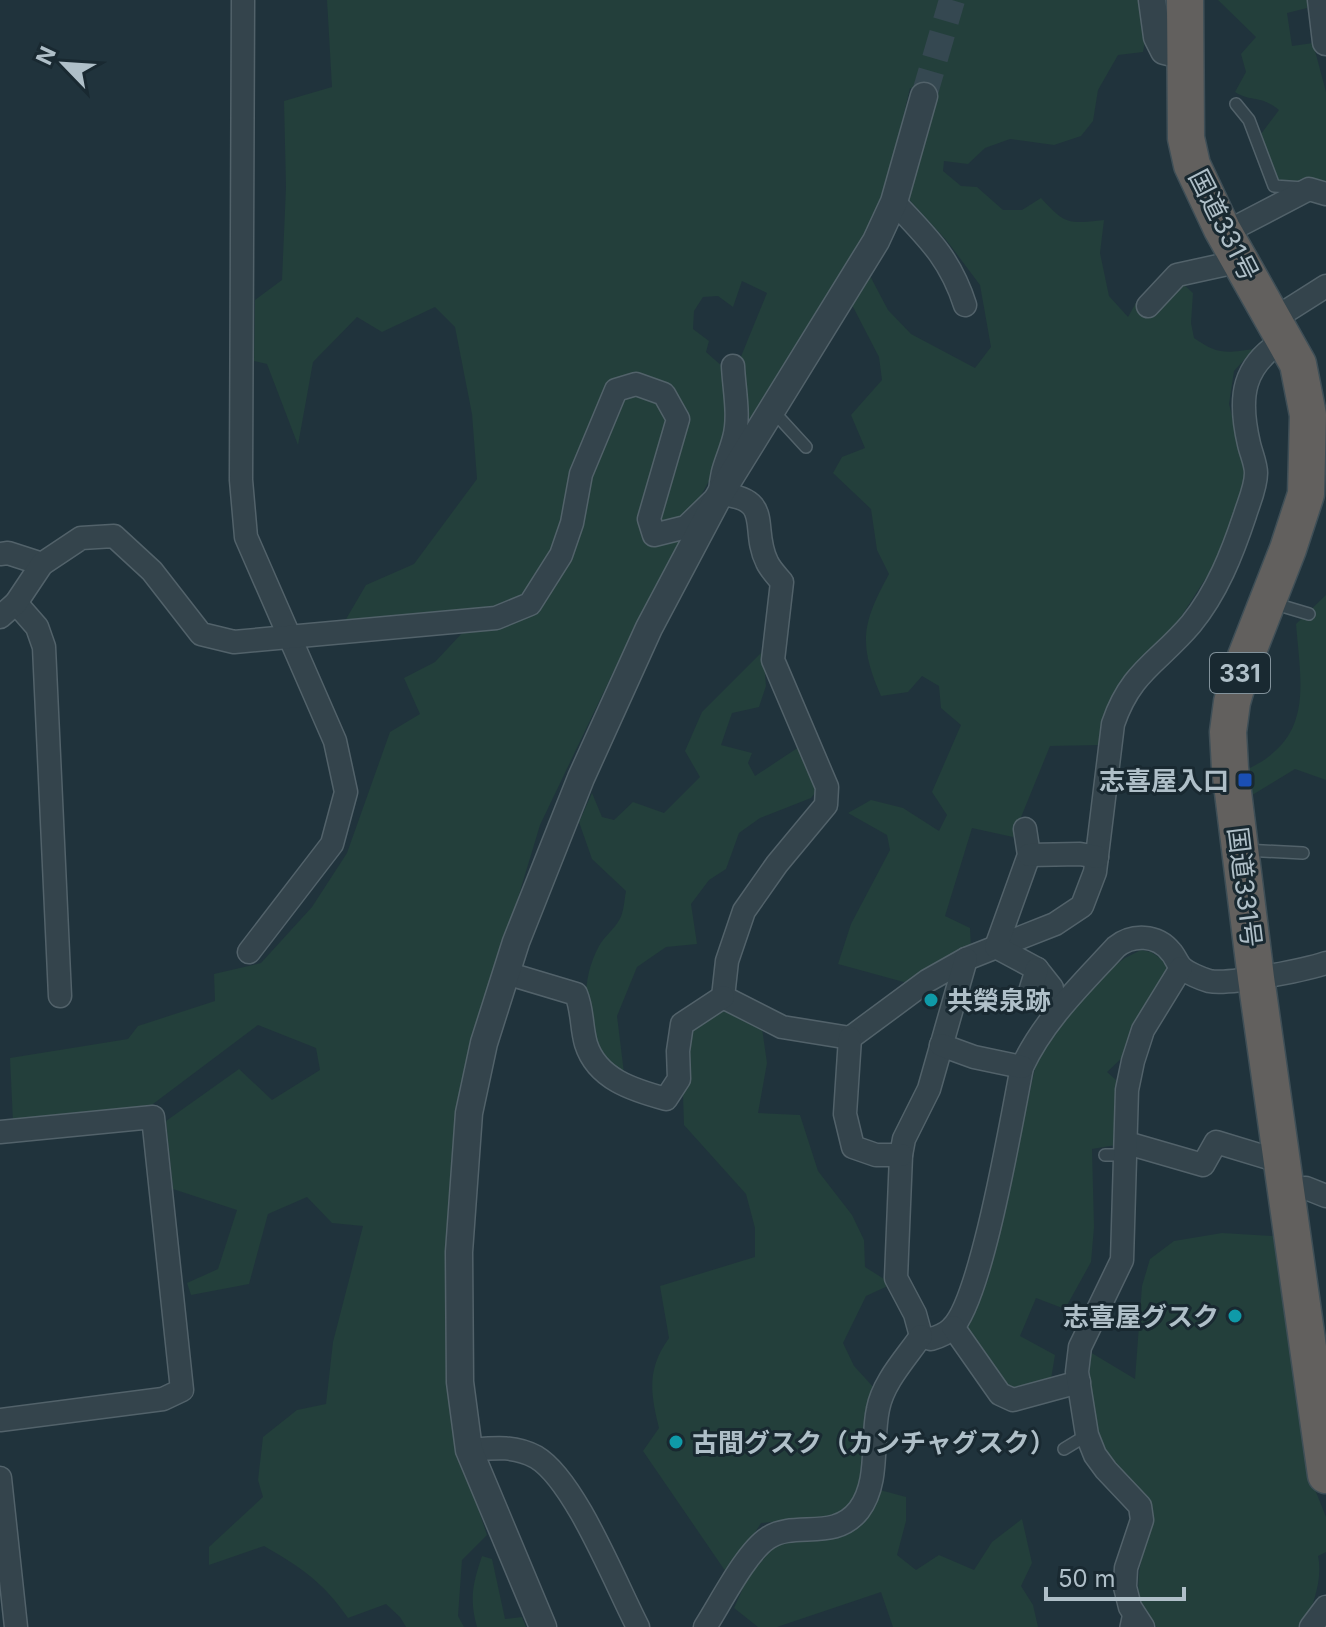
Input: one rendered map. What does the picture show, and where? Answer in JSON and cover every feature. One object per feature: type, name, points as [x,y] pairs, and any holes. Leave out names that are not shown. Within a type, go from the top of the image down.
[{"type":"highway","name":"国道331号","points":[[1185,0],[1186,138],[1192,165],[1222,229],[1315,396],[1308,438],[1306,494],[1243,664],[1230,718],[1230,768],[1256,978],[1325,1462]]},
{"type":"street","points":[[243,0],[241,480],[246,537],[335,741],[346,792],[332,844],[249,952]]},
{"type":"street","points":[[1152,0],[1160,45],[1164,51],[1184,56]]},
{"type":"street","points":[[1321,0],[1326,42]]},
{"type":"street","points":[[540,1621],[469,1450],[460,1382],[459,1252],[469,1113],[484,1043],[506,973],[581,778],[649,628],[720,494],[876,241],[894,202],[924,96]]},
{"type":"street","points":[[1222,229],[1240,225],[1317,191]]},
{"type":"street","points":[[894,202],[939,250],[956,277],[965,305]]},
{"type":"street","points":[[1148,306],[1177,275],[1241,261]]},
{"type":"street","points":[[723,997],[782,1027],[850,1038],[927,981],[966,959],[1055,924],[1082,906],[1095,872],[1113,724],[1119,706],[1143,670],[1190,625],[1206,603],[1226,566],[1253,490],[1256,472],[1243,412],[1244,388],[1251,371],[1280,329],[1326,286]]},
{"type":"street","points":[[60,996],[44,647],[37,627],[8,610],[42,564],[81,538],[114,536],[152,571],[201,634],[234,642],[496,618],[530,604],[561,555],[572,523],[581,474],[616,390],[636,384],[664,394],[678,419],[649,519],[654,535],[686,527],[720,494],[721,472],[735,436],[733,366]]},
{"type":"street","points":[[720,494],[736,496],[751,503],[761,520],[762,546],[767,563],[782,582],[773,660],[827,787],[826,805],[777,864],[744,911],[727,961],[723,997]]},
{"type":"street","points":[[0,554],[8,553],[42,564]]},
{"type":"street","points":[[996,947],[1029,855],[1025,829]]},
{"type":"street","points":[[1029,855],[1080,854],[1097,857]]},
{"type":"street","points":[[921,1336],[931,1339],[953,1327],[965,1307],[984,1246],[1022,1067],[1035,1040],[1052,1017],[1126,938],[1153,940],[1169,949],[1181,968],[1207,981],[1256,978],[1326,963]]},
{"type":"street","points":[[996,947],[1037,969],[1052,988],[1052,1017]]},
{"type":"street","points":[[705,1627],[752,1553],[769,1536],[831,1528],[859,1510],[870,1489],[877,1410],[883,1392],[921,1336],[915,1314],[896,1278],[901,1155],[904,1139],[929,1089],[966,959]]},
{"type":"street","points":[[1143,1627],[1128,1617],[1125,1587],[1126,1568],[1142,1520],[1140,1506],[1095,1455],[1087,1435],[1077,1372],[1080,1347],[1122,1260],[1119,1151],[1133,1061],[1143,1030],[1181,968]]},
{"type":"street","points":[[1029,995],[1037,969]]},
{"type":"street","points":[[506,973],[576,994],[582,1009],[586,1043],[599,1070],[636,1091],[666,1099],[679,1079],[678,1051],[682,1024],[723,997]]},
{"type":"street","points":[[850,1038],[845,1114],[853,1147],[876,1155],[901,1155]]},
{"type":"street","points":[[941,1045],[974,1057],[1022,1067]]},
{"type":"street","points":[[0,1132],[153,1117],[182,1390],[163,1399],[0,1420]]},
{"type":"street","points":[[1119,1151],[1203,1165],[1216,1142],[1326,1196]]},
{"type":"street","points":[[953,1327],[994,1401],[1013,1400],[1079,1382]]},
{"type":"street","points":[[469,1450],[503,1447],[520,1450],[537,1458],[552,1471],[577,1505],[638,1627]]},
{"type":"street","points":[[0,1478],[16,1627]]},
{"type":"street","points":[[1311,1627],[1326,1607]]},
{"type":"lane","points":[[1236,104],[1249,120],[1274,186],[1317,191]]},
{"type":"lane","points":[[773,410],[806,447]]},
{"type":"lane","points":[[1268,602],[1309,614]]},
{"type":"lane","points":[[1240,849],[1303,853]]},
{"type":"lane","points":[[1064,1449],[1087,1435]]},
{"type":"green space","points":[[327,0],[1141,0],[1146,35],[1143,52],[1118,55],[1098,90],[1093,121],[1081,136],[1054,145],[1010,139],[985,148],[968,164],[944,161],[943,171],[961,186],[977,187],[1003,210],[1022,210],[1041,198],[1068,221],[1104,220],[1100,253],[1109,296],[1128,317],[1137,301],[1170,272],[1193,293],[1191,323],[1194,338],[1222,351],[1254,349],[1234,371],[1229,404],[1246,472],[1237,512],[1211,570],[1175,626],[1136,663],[1112,699],[1100,745],[1050,746],[1013,837],[972,828],[945,916],[970,928],[971,949],[911,984],[838,964],[851,924],[890,850],[887,835],[848,813],[871,800],[903,808],[939,831],[947,815],[932,792],[961,725],[941,708],[939,686],[922,676],[908,692],[881,696],[869,662],[866,634],[873,607],[889,574],[877,550],[871,509],[833,473],[842,457],[865,448],[851,415],[882,380],[879,357],[851,303],[869,274],[888,310],[911,334],[975,368],[991,347],[980,285],[947,241],[905,195],[935,94],[910,88],[885,195],[832,298],[743,437],[740,359],[767,293],[742,281],[733,307],[718,296],[703,297],[694,311],[693,329],[709,341],[706,352],[723,367],[727,434],[710,479],[692,512],[661,527],[657,519],[686,422],[669,389],[614,382],[553,554],[525,598],[493,613],[342,626],[366,585],[414,564],[477,479],[472,414],[455,327],[435,307],[382,332],[357,317],[313,362],[298,445],[267,364],[254,361],[255,300],[282,280],[286,187],[284,101],[332,87]]},
{"type":"green space","points":[[1218,0],[1307,0],[1307,8],[1287,13],[1292,46],[1313,43],[1326,92],[1326,185],[1278,181],[1261,134],[1279,110],[1266,102],[1235,92],[1246,72],[1241,54],[1256,37]]},
{"type":"green space","points":[[640,391],[659,402],[672,424],[650,545],[680,541],[540,825],[473,1047],[453,1142],[446,1252],[456,1443],[487,1535],[462,1560],[458,1616],[464,1627],[406,1627],[386,1604],[348,1618],[311,1577],[264,1546],[209,1565],[209,1547],[263,1497],[258,1480],[263,1437],[297,1410],[326,1404],[333,1342],[363,1226],[332,1223],[307,1197],[268,1214],[249,1284],[191,1295],[187,1283],[218,1269],[237,1210],[173,1189],[166,1121],[239,1069],[272,1100],[320,1070],[316,1048],[258,1025],[149,1107],[13,1122],[10,1058],[128,1039],[138,1026],[215,1001],[214,974],[261,963],[312,907],[347,853],[390,732],[420,714],[404,678],[435,662],[464,631],[542,606],[621,398]]},
{"type":"green space","points":[[1326,595],[1326,780],[1295,769],[1249,797],[1248,769],[1284,742],[1299,708],[1300,668],[1296,624]]},
{"type":"green space","points":[[763,651],[766,686],[759,707],[732,713],[721,745],[752,753],[748,763],[755,776],[802,745],[819,788],[811,798],[760,818],[739,833],[726,869],[709,880],[691,904],[697,944],[666,947],[637,967],[617,1016],[624,1073],[605,1066],[598,1052],[588,1022],[586,991],[592,961],[601,943],[620,919],[626,891],[592,859],[579,822],[592,793],[602,817],[614,820],[633,802],[664,813],[700,777],[685,751],[702,712]]},
{"type":"green space","points":[[1141,950],[1151,952],[1166,962],[1167,972],[1125,1055],[1107,1072],[1116,1080],[1116,1145],[1092,1149],[1094,1227],[1091,1262],[1065,1309],[1036,1298],[1020,1336],[1055,1355],[1051,1379],[1020,1391],[1007,1389],[966,1330],[988,1280],[1036,1064],[1053,1030],[1105,973]]},
{"type":"green space","points":[[721,1010],[762,1028],[767,1063],[758,1113],[800,1115],[818,1171],[852,1215],[864,1240],[865,1267],[892,1284],[866,1296],[843,1343],[854,1366],[876,1390],[863,1477],[851,1508],[833,1520],[761,1523],[728,1575],[643,1451],[659,1428],[652,1381],[657,1360],[669,1338],[660,1286],[755,1257],[755,1228],[746,1194],[684,1125],[683,1095],[692,1031]]},
{"type":"green space","points":[[1222,1233],[1273,1236],[1290,1318],[1314,1487],[1326,1517],[1326,1552],[1318,1556],[1316,1593],[1303,1627],[1157,1627],[1141,1604],[1139,1591],[1141,1562],[1152,1520],[1127,1477],[1100,1447],[1088,1378],[1090,1352],[1135,1379],[1142,1286],[1150,1259],[1174,1241]]},
{"type":"green space","points":[[880,1490],[906,1497],[906,1521],[897,1555],[916,1570],[939,1555],[974,1570],[992,1542],[1022,1519],[1032,1563],[1021,1586],[1033,1605],[1038,1627],[893,1627],[881,1592],[777,1627],[758,1627],[734,1608],[747,1579],[775,1545],[843,1533]]},
{"type":"green space","points":[[482,1556],[492,1559],[505,1619],[522,1617],[526,1627],[477,1627],[473,1591]]},
{"type":"tunnel","points":[[924,96],[952,0]]},
{"type":"place","name":"志喜屋入口","points":[[1245,780]]},
{"type":"place","name":"共榮泉跡","points":[[931,1000]]},
{"type":"place","name":"志喜屋グスク","points":[[1235,1316]]},
{"type":"place","name":"古間グスク（カンチャグスク）","points":[[676,1442]]}]
